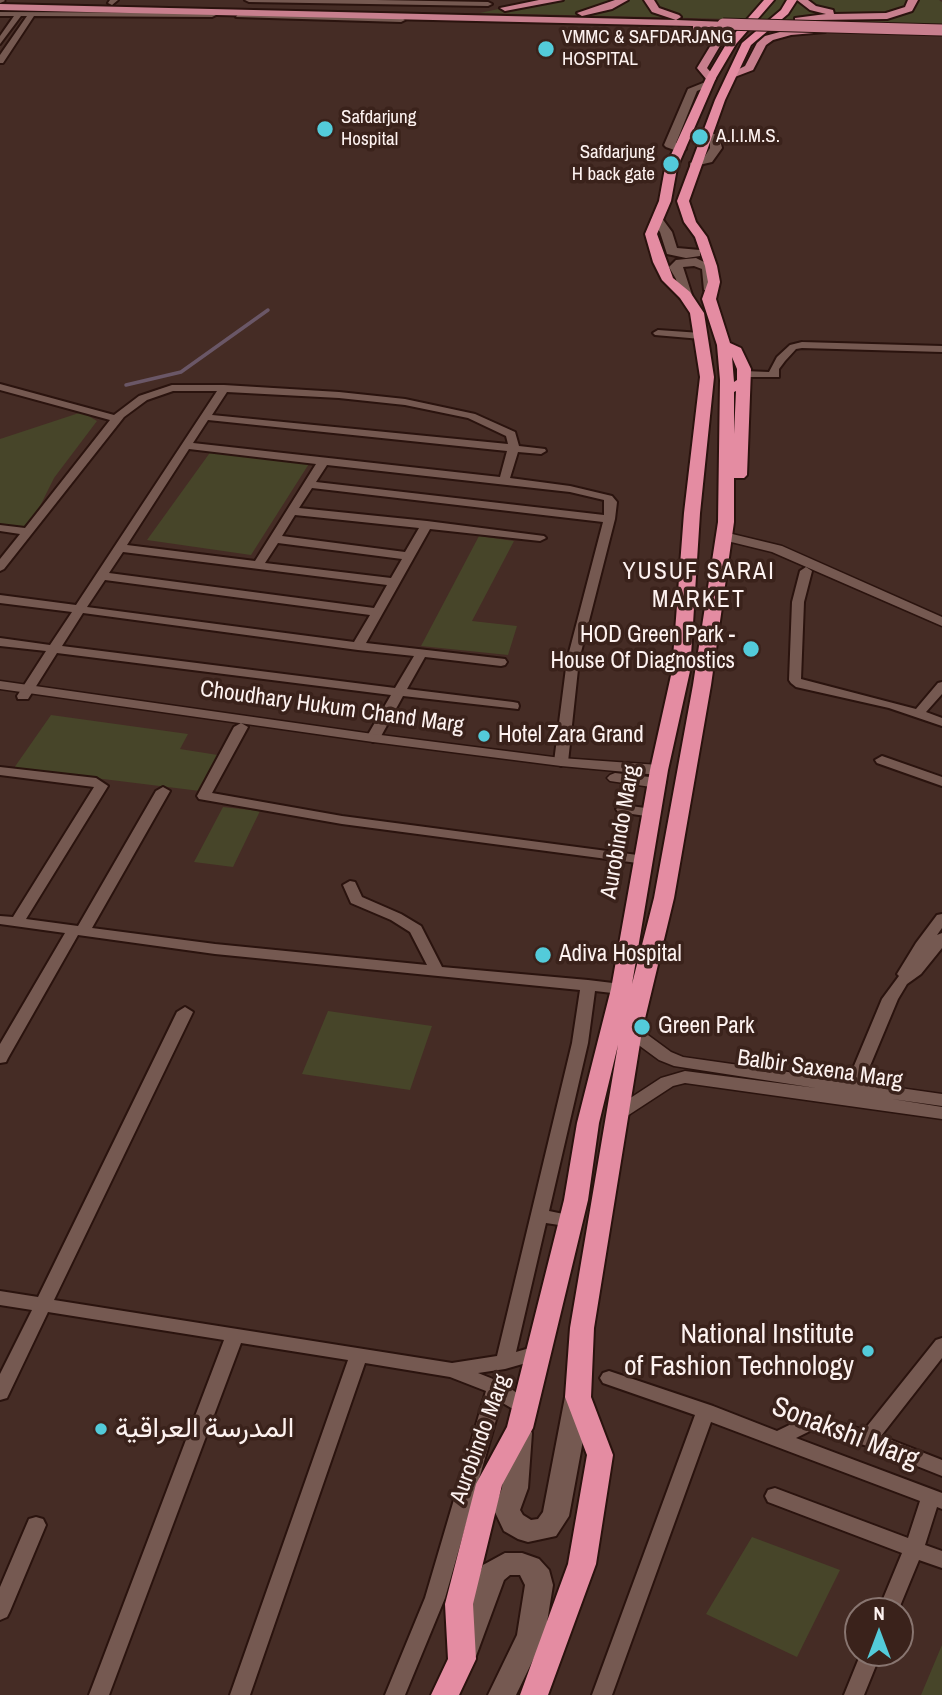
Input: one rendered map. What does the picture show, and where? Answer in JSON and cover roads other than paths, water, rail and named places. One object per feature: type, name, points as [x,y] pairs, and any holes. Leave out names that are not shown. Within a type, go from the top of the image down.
[{"type":"highway","points":[[709,81],[732,43],[769,0]]},
{"type":"highway","points":[[707,134],[747,43],[785,12],[792,0]]},
{"type":"highway","name":"Aurobindo Marg","points":[[445,1695],[462,1659],[459,1604],[489,1484],[522,1419],[572,1221],[587,1130],[621,989],[658,777],[681,671],[692,513],[707,377],[697,313],[685,295],[668,279],[659,262],[651,234],[665,201],[671,168],[680,149]]},
{"type":"highway","points":[[534,1695],[582,1564],[600,1455],[578,1397],[582,1328],[631,1031],[664,898],[702,685],[724,537],[727,392],[724,345],[709,299],[714,282],[711,266],[702,237],[690,222],[682,201],[694,165]]},
{"type":"highway","points":[[724,345],[736,351],[744,375],[739,500],[726,515]]},
{"type":"highway","points":[[727,392],[744,375]]},
{"type":"main road","points":[[539,4],[558,0]]},
{"type":"main road","points":[[462,17],[556,15],[600,9],[623,0]]},
{"type":"main road","points":[[638,0],[640,7],[648,13],[684,20]]},
{"type":"main road","points":[[649,0],[651,6],[659,12],[684,20]]},
{"type":"main road","points":[[759,0],[759,13]]},
{"type":"main road","points":[[802,0],[822,11],[858,15],[891,11],[900,6],[901,0]]},
{"type":"main road","points":[[747,43],[800,20],[887,16],[909,9],[913,0]]},
{"type":"main road","points":[[0,1],[465,10],[572,4],[580,9],[556,15]]},
{"type":"main road","points":[[0,10],[684,20],[942,29]]},
{"type":"main road","points":[[462,17],[532,23],[704,29],[716,34],[719,39],[702,68],[709,81],[693,89],[670,145],[680,149]]},
{"type":"main road","points":[[732,75],[749,68],[762,43],[791,32],[942,29]]},
{"type":"main road","points":[[694,165],[713,156],[716,142],[707,134]]},
{"type":"main road","points":[[657,220],[666,232],[669,249],[686,254],[701,250],[690,222]]},
{"type":"main road","points":[[685,295],[682,279],[675,267],[684,262],[696,262],[708,267],[709,299]]},
{"type":"main road","points":[[522,1419],[515,1488],[507,1510],[513,1523],[528,1531],[546,1528],[556,1516],[578,1397]]},
{"type":"main road","points":[[462,1659],[493,1573],[505,1564],[522,1563],[529,1567],[539,1578],[540,1585],[531,1635],[502,1695]]},
{"type":"street","points":[[249,0],[488,4]]},
{"type":"street","points":[[0,42],[19,11],[31,15],[207,14],[401,20]]},
{"type":"street","points":[[0,61],[31,15]]},
{"type":"street","points":[[658,333],[701,337]]},
{"type":"street","points":[[744,375],[775,372],[790,350],[802,345],[942,349]]},
{"type":"street","points":[[0,387],[117,419]]},
{"type":"street","points":[[25,693],[224,388]]},
{"type":"street","points":[[2,562],[117,419],[143,398],[162,390],[224,388],[405,402],[471,416],[511,434],[514,446],[504,481]]},
{"type":"street","points":[[205,417],[514,446],[541,451]]},
{"type":"street","points":[[187,446],[504,481],[601,495],[611,502],[573,660],[561,762]]},
{"type":"street","points":[[258,565],[324,460]]},
{"type":"street","points":[[309,484],[609,519]]},
{"type":"street","points":[[292,511],[540,538]]},
{"type":"street","points":[[358,646],[427,524]]},
{"type":"street","points":[[0,528],[27,532]]},
{"type":"street","points":[[724,537],[777,549],[942,622]]},
{"type":"street","points":[[275,539],[409,556]]},
{"type":"street","points":[[752,543],[766,554],[942,630]]},
{"type":"street","points":[[120,548],[394,582]]},
{"type":"street","points":[[806,571],[798,602],[795,680],[800,684],[893,705],[942,722]]},
{"type":"street","points":[[102,576],[377,612]]},
{"type":"street","points":[[0,599],[500,662]]},
{"type":"street","points":[[0,642],[513,706]]},
{"type":"street","points":[[373,738],[421,654]]},
{"type":"street","name":"Choudhary Hukum Chand Marg","points":[[0,685],[25,693],[241,727],[658,777]]},
{"type":"street","points":[[918,714],[942,686]]},
{"type":"street","name":"Choudhary Hukum Chand Marg","points":[[0,693],[25,693],[561,762],[658,777]]},
{"type":"street","points":[[241,727],[204,796],[342,820],[645,860]]},
{"type":"street","points":[[882,760],[942,782]]},
{"type":"street","points":[[0,771],[96,782],[101,786],[17,922]]},
{"type":"street","points":[[0,1058],[163,791]]},
{"type":"street","points":[[623,809],[653,813]]},
{"type":"street","points":[[350,885],[356,900],[396,917],[416,929],[438,971]]},
{"type":"street","points":[[850,1092],[884,1011],[921,946],[942,918]]},
{"type":"street","points":[[0,920],[215,949],[621,989]]},
{"type":"street","points":[[901,981],[916,971],[942,938]]},
{"type":"street","points":[[505,1362],[580,1043],[588,985]]},
{"type":"street","points":[[0,1393],[185,1012]]},
{"type":"street","name":"Balbir Saxena Marg","points":[[631,1031],[670,1059],[701,1072],[850,1092],[942,1100]]},
{"type":"street","name":"Balbir Saxena Marg","points":[[618,1114],[667,1082],[701,1072]]},
{"type":"street","name":"Balbir Saxena Marg","points":[[850,1092],[942,1113]]},
{"type":"street","points":[[561,1126],[587,1130]]},
{"type":"street","points":[[539,1216],[572,1221]]},
{"type":"street","points":[[0,1298],[453,1370],[496,1388],[522,1419]]},
{"type":"street","points":[[99,1695],[235,1335]]},
{"type":"street","points":[[868,1439],[942,1345]]},
{"type":"street","points":[[453,1370],[505,1362],[540,1352]]},
{"type":"street","points":[[240,1695],[359,1355]]},
{"type":"street","name":"Sonakshi Marg","points":[[608,1377],[706,1411],[937,1499]]},
{"type":"street","points":[[396,1695],[435,1598],[496,1388]]},
{"type":"street","points":[[602,1695],[706,1411]]},
{"type":"street","points":[[778,1438],[810,1422],[868,1439],[942,1468]]},
{"type":"street","points":[[775,1496],[942,1560]]},
{"type":"street","points":[[894,1597],[937,1499]]},
{"type":"street","points":[[0,1611],[36,1525]]},
{"type":"street","points":[[854,1695],[865,1667]]},
{"type":"waterway","points":[[126,385],[181,372],[268,310]]},
{"type":"place","name":"VMMC & SAFDARJANG HOSPITAL","points":[[546,49]]},
{"type":"place","name":"Safdarjung Hospital","points":[[325,129]]},
{"type":"place","name":"A.I.I.M.S.","points":[[700,137]]},
{"type":"place","name":"Safdarjung H back gate","points":[[671,164]]},
{"type":"place","name":"HOD Green Park - House Of Diagnostics","points":[[751,649]]},
{"type":"place","name":"Hotel Zara Grand","points":[[484,736]]},
{"type":"place","name":"Adiva Hospital","points":[[543,955]]},
{"type":"place","name":"Green Park","points":[[642,1027]]},
{"type":"place","name":"National Institute of Fashion Technology","points":[[868,1351]]},
{"type":"place","name":"المدرسة العراقية","points":[[101,1429]]},
{"type":"district","name":"YUSUF SARAI MARKET","points":[[699,587]]}]
